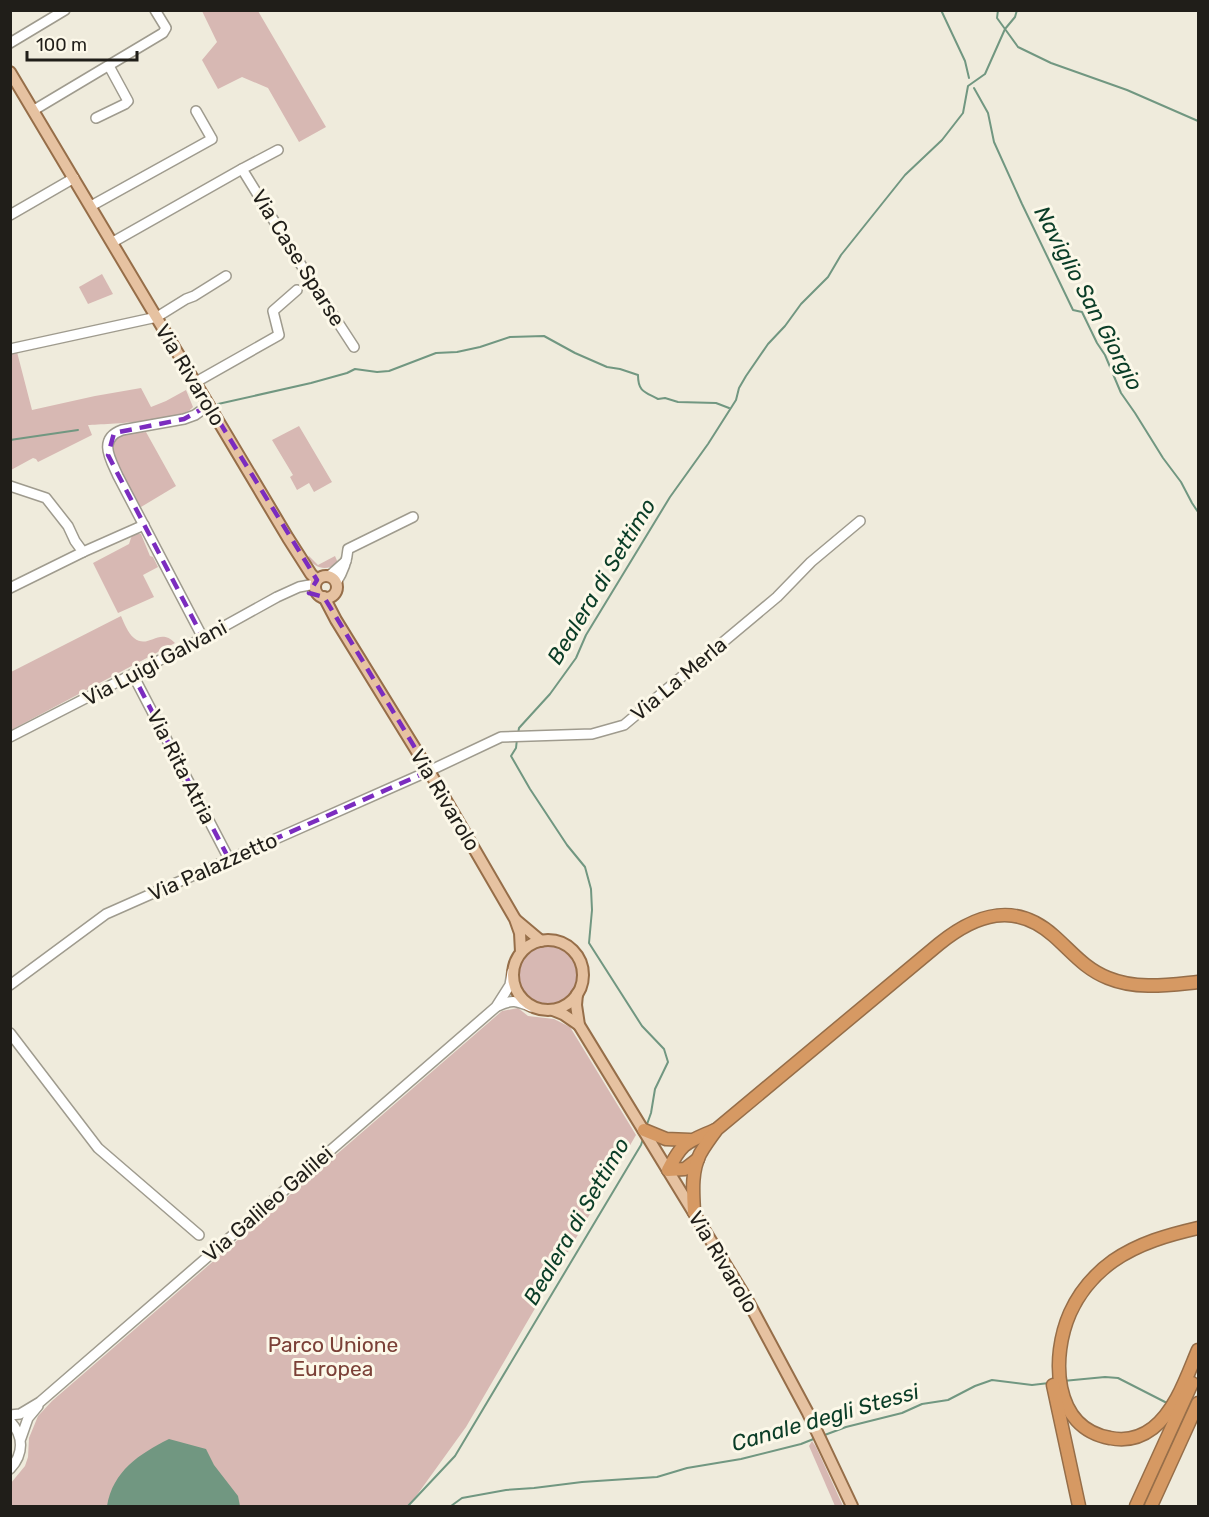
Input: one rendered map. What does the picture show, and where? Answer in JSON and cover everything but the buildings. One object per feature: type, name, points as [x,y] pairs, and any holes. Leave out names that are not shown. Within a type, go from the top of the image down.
[{"type":"highway","points":[[694,1212],[693,1181],[698,1159],[717,1129],[950,936],[971,922],[1005,915],[1030,921],[1047,930],[1087,967],[1124,983],[1154,985],[1198,982]]},
{"type":"highway","points":[[668,1170],[680,1148],[690,1140],[717,1129]]},
{"type":"highway","points":[[646,1131],[666,1139],[690,1140]]},
{"type":"highway","points":[[668,1170],[685,1169],[698,1159]]},
{"type":"highway","points":[[1079,1506],[1056,1383],[1052,1346],[1056,1326],[1071,1296],[1089,1271],[1107,1256],[1133,1240],[1164,1228],[1198,1221]]},
{"type":"highway","points":[[1198,1228],[1165,1236],[1137,1247],[1114,1260],[1094,1278],[1074,1306],[1065,1325],[1060,1341],[1056,1383],[1073,1417],[1087,1429],[1106,1438],[1119,1440],[1132,1438],[1152,1429],[1167,1412],[1198,1350]]},
{"type":"highway","points":[[1136,1506],[1198,1369]]},
{"type":"highway","points":[[1151,1506],[1198,1403]]},
{"type":"main road","points":[[10,72],[157,317]]},
{"type":"main road","name":"Via Rivarolo","points":[[157,317],[283,530],[302,559],[324,585],[336,620],[429,771],[515,919],[520,933],[521,952]]},
{"type":"main road","name":"Via Rivarolo","points":[[515,919],[541,941]]},
{"type":"main road","points":[[541,941],[560,942],[577,955],[582,968],[582,982],[577,994],[567,1005],[553,1010],[531,1007],[522,1000],[514,986],[512,972],[515,961],[530,945],[541,941]]},
{"type":"main road","name":"Via Rivarolo","points":[[577,994],[579,1025]]},
{"type":"main road","name":"Via Rivarolo","points":[[553,1010],[579,1025],[646,1131],[749,1303],[816,1429],[852,1506]]},
{"type":"street","points":[[10,43],[65,10]]},
{"type":"street","points":[[34,110],[164,33],[166,28],[155,10]]},
{"type":"street","points":[[96,118],[128,101],[109,66]]},
{"type":"street","points":[[91,207],[212,139],[195,111]]},
{"type":"street","name":"Via Case Sparse","points":[[113,242],[278,150]]},
{"type":"street","name":"Via Case Sparse","points":[[242,169],[304,285],[354,347]]},
{"type":"street","points":[[10,215],[74,178]]},
{"type":"street","points":[[157,317],[226,276]]},
{"type":"street","points":[[196,382],[279,335],[273,310],[304,285]]},
{"type":"street","name":"Via Rivarolo","points":[[10,349],[157,317]]},
{"type":"street","points":[[202,638],[108,455],[107,447],[114,433],[184,419],[195,415],[209,405]]},
{"type":"street","points":[[10,486],[46,498],[68,526],[83,552]]},
{"type":"street","points":[[324,585],[342,575],[348,559],[348,549],[413,517]]},
{"type":"street","name":"Via La Merla","points":[[429,771],[501,736],[592,734],[624,725],[777,597],[811,561],[860,521]]},
{"type":"street","points":[[10,588],[144,525]]},
{"type":"street","name":"Via Luigi Galvani","points":[[10,737],[299,587],[324,585]]},
{"type":"street","name":"Via Rita Atria","points":[[133,675],[229,859]]},
{"type":"street","name":"Via Palazzetto","points":[[10,985],[106,914],[429,771]]},
{"type":"street","name":"Via Galileo Galilei","points":[[40,1402],[496,1007],[510,985],[512,972]]},
{"type":"street","points":[[496,1007],[518,1001],[531,1007]]},
{"type":"street","points":[[10,1033],[98,1148],[199,1235]]},
{"type":"street","points":[[10,1415],[20,1414],[40,1402]]},
{"type":"street","points":[[10,1469],[21,1453],[21,1438],[28,1418],[40,1402]]},
{"type":"street","points":[[10,1421],[21,1438]]},
{"type":"highlighted area","points":[[209,405],[317,580],[309,593],[324,597],[429,771],[229,859],[133,675],[203,638],[108,455],[114,433],[184,419]]},
{"type":"green space","points":[[202,11],[258,11],[326,127],[299,142],[268,88],[242,77],[218,89],[202,60],[217,42]]},
{"type":"green space","points":[[102,274],[113,294],[88,304],[79,287]]},
{"type":"green space","points":[[17,352],[32,410],[141,388],[151,407],[186,390],[193,407],[186,412],[161,419],[88,425],[92,435],[38,462],[33,458],[11,470],[11,354]]},
{"type":"green space","points":[[299,426],[332,482],[314,492],[309,483],[297,490],[290,477],[293,475],[272,440]]},
{"type":"green space","points":[[146,432],[176,486],[141,507],[122,474],[112,447],[113,441],[119,436]]},
{"type":"green space","points":[[134,534],[141,534],[150,556],[153,557],[158,567],[143,575],[154,597],[118,613],[93,563],[129,544]]},
{"type":"green space","points":[[309,556],[318,565],[335,556],[338,563],[321,568],[307,558]]},
{"type":"green space","points":[[121,616],[126,628],[139,641],[164,637],[175,643],[11,730],[11,672]]},
{"type":"green space","points":[[542,946],[554,946],[569,954],[577,969],[577,981],[569,996],[554,1004],[542,1004],[527,996],[519,981],[519,969],[527,954]]},
{"type":"green space","name":"Parco Unione Europea","points":[[518,1008],[528,1016],[554,1019],[570,1027],[636,1135],[466,1427],[409,1506],[11,1506],[11,1483],[25,1466],[29,1438],[38,1416],[52,1401],[502,1011]]},
{"type":"green space","points":[[812,1441],[843,1506],[835,1506],[809,1446]]},
{"type":"shaded area","points":[[169,1439],[206,1449],[214,1465],[238,1496],[240,1506],[107,1506],[110,1494],[121,1473],[138,1458]]},
{"type":"waterway","points":[[941,10],[965,61],[969,78]]},
{"type":"waterway","name":"Bealera di Settimo","points":[[518,734],[519,728],[550,694],[576,658],[586,635],[670,497],[708,444],[736,400],[739,388],[746,376],[768,344],[801,304],[828,277],[841,255],[905,175],[942,140],[963,113],[968,86],[985,74],[1005,29],[997,18],[998,10]]},
{"type":"waterway","points":[[1017,10],[1015,17],[1005,29],[1018,47],[1051,63],[1127,90],[1198,121]]},
{"type":"waterway","name":"Naviglio San Giorgio","points":[[974,88],[988,113],[994,142],[1073,310],[1082,312],[1105,355],[1121,393],[1181,482],[1198,512]]},
{"type":"waterway","points":[[218,404],[311,383],[355,369],[389,371],[436,353],[457,352],[510,337],[544,336],[607,367],[638,375],[641,388],[658,399],[716,403],[729,408]]},
{"type":"waterway","points":[[10,440],[78,430]]},
{"type":"waterway","name":"Bealera di Settimo","points":[[517,739],[516,748],[511,756],[567,845],[585,867],[591,889],[589,943],[642,1026],[664,1049],[668,1062],[655,1089],[646,1127]]},
{"type":"waterway","name":"Bealera di Settimo","points":[[408,1506],[455,1456],[643,1139]]},
{"type":"waterway","name":"Canale degli Stessi","points":[[1063,1381],[1118,1378],[1167,1403]]},
{"type":"waterway","name":"Canale degli Stessi","points":[[822,1436],[846,1427],[902,1413],[922,1404],[948,1400],[992,1380],[1032,1385],[1049,1383]]},
{"type":"waterway","name":"Canale degli Stessi","points":[[451,1506],[462,1498],[506,1490],[657,1477],[687,1468],[741,1459],[816,1438]]}]
